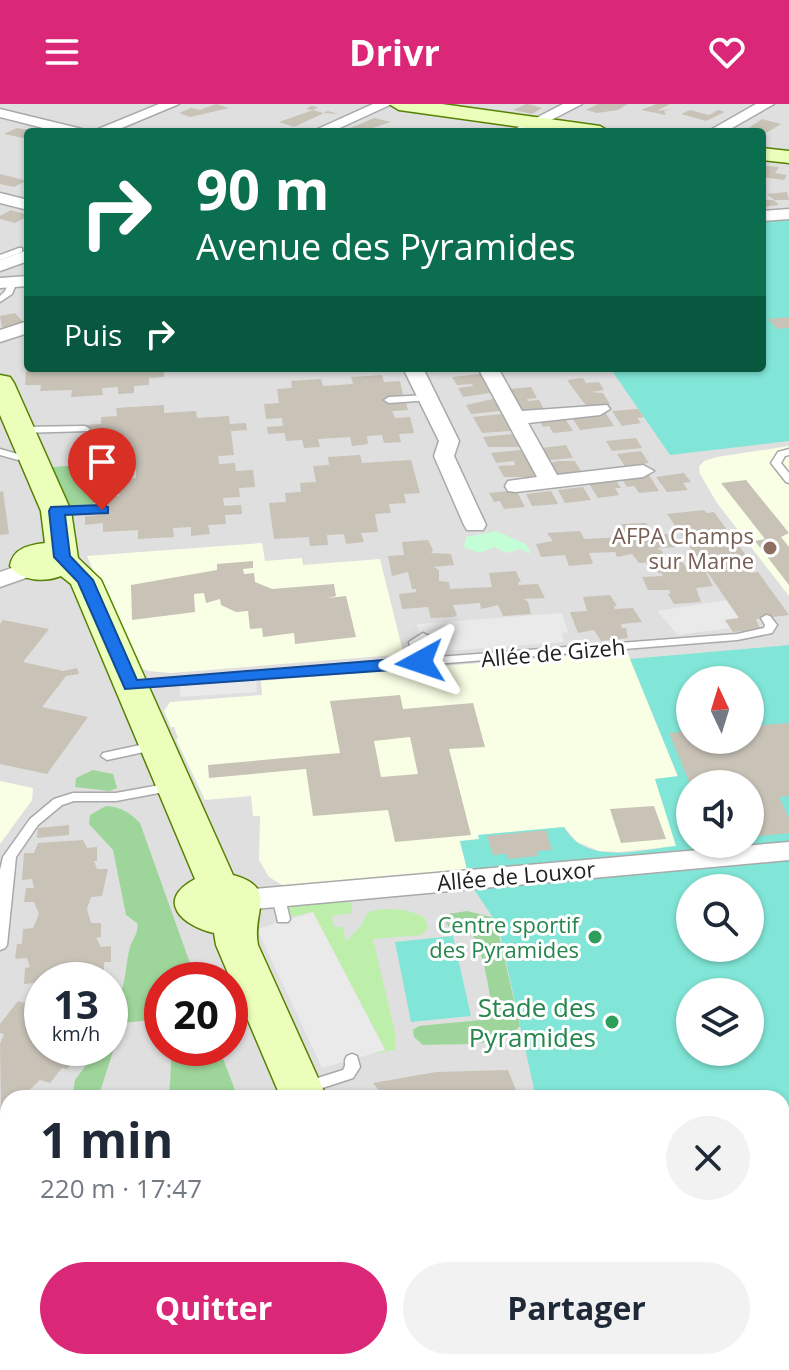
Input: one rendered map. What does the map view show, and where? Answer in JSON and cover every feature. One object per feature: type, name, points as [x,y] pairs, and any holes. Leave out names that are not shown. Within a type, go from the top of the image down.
[{"type":"main road","points":[[399,104],[525,128]]},
{"type":"main road","points":[[766,154],[789,157]]},
{"type":"main road","points":[[0,383],[10,437],[41,521],[40,565]]},
{"type":"main road","points":[[10,437],[56,511],[40,565]]},
{"type":"main road","points":[[40,565],[85,580],[131,685],[160,789],[238,904]]},
{"type":"main road","points":[[40,565],[75,586],[150,747],[238,904],[237,945],[292,1090]]},
{"type":"street","points":[[109,128],[172,104]]},
{"type":"street","points":[[328,128],[385,104]]},
{"type":"street","points":[[525,128],[575,104]]},
{"type":"street","points":[[722,128],[767,104]]},
{"type":"street","points":[[0,113],[61,128]]},
{"type":"street","points":[[0,198],[24,204]]},
{"type":"street","points":[[766,216],[789,214]]},
{"type":"street","points":[[0,266],[24,252]]},
{"type":"street","points":[[0,336],[24,328]]},
{"type":"street","points":[[415,372],[448,440],[444,456],[475,525]]},
{"type":"street","points":[[490,372],[550,482]]},
{"type":"street","points":[[515,418],[571,408],[600,409]]},
{"type":"street","points":[[516,486],[643,471]]},
{"type":"street","name":"Allée de Louxor","points":[[238,904],[441,877],[789,851]]},
{"type":"lane","points":[[0,258],[24,252]]},
{"type":"lane","points":[[0,300],[19,283]]},
{"type":"lane","points":[[389,400],[428,398]]},
{"type":"lane","points":[[10,437],[85,429]]},
{"type":"lane","points":[[789,452],[781,454],[776,463],[789,480]]},
{"type":"lane","points":[[56,511],[102,510]]},
{"type":"lane","name":"Allée de Gizeh","points":[[131,685],[420,662],[472,661],[737,637],[768,631],[771,625],[766,618]]},
{"type":"lane","points":[[420,662],[415,642],[423,636]]},
{"type":"lane","points":[[107,756],[150,747]]},
{"type":"lane","points":[[0,945],[7,870],[21,838],[34,822],[58,802],[73,797],[133,795],[160,789]]},
{"type":"lane","points":[[307,1090],[348,1074],[353,1067],[352,1060]]},
{"type":"shaded area","points":[[0,104],[789,104],[789,1090],[0,1090]]},
{"type":"shaded area","points":[[789,219],[789,441],[670,455],[613,372],[766,372],[766,221]]},
{"type":"shaded area","name":"AFPA Champs sur Marne","points":[[789,446],[789,596],[717,503],[699,467],[704,461],[717,457]]},
{"type":"shaded area","points":[[262,543],[265,561],[302,558],[303,565],[380,559],[403,652],[171,673],[148,671],[135,666],[87,556]]},
{"type":"shaded area","points":[[727,600],[739,618],[725,620],[730,628],[678,635],[657,611]]},
{"type":"shaded area","points":[[562,613],[568,632],[561,633],[564,642],[435,652],[432,643],[419,633],[417,624]]},
{"type":"shaded area","name":"Centre sportif des Pyramides","points":[[789,645],[789,1090],[534,1090],[498,925],[471,885],[460,841],[479,839],[478,835],[564,827],[573,839],[585,847],[615,853],[676,846],[676,858],[764,858],[764,770],[676,771],[630,659]]},
{"type":"shaded area","points":[[627,651],[676,772],[676,777],[655,779],[676,846],[599,851],[577,842],[564,827],[479,835],[480,839],[460,842],[467,869],[315,887],[282,885],[269,877],[259,860],[260,816],[253,816],[251,796],[205,800],[164,711],[170,702],[262,695],[261,681]]},
{"type":"shaded area","points":[[256,675],[257,692],[180,697],[180,681]]},
{"type":"shaded area","name":"Centre sportif des Pyramides","points":[[676,776],[676,846],[655,779]]},
{"type":"shaded area","points":[[0,781],[33,788],[32,800],[0,844]]},
{"type":"shaded area","points":[[313,912],[385,1050],[322,1068],[257,929]]},
{"type":"shaded area","points":[[453,936],[471,1016],[411,1022],[395,942]]},
{"type":"green space","points":[[79,465],[113,474],[92,489],[96,500],[91,507],[69,506],[52,470],[53,467]]},
{"type":"green space","points":[[496,531],[526,544],[531,554],[521,549],[506,553],[495,547],[479,553],[464,547],[466,537]]},
{"type":"green space","points":[[93,770],[113,774],[117,788],[110,791],[75,787],[76,778]]},
{"type":"green space","points":[[106,806],[124,811],[140,823],[190,962],[144,962],[144,1021],[128,1022],[128,962],[137,923],[126,915],[113,850],[89,824],[90,815]]},
{"type":"green space","points":[[347,900],[352,904],[352,913],[332,916],[334,927],[343,927],[346,941],[360,927],[368,912],[397,909],[425,918],[428,928],[421,935],[373,939],[395,1032],[395,1050],[370,1054],[385,1049],[313,912],[291,917],[288,904]]},
{"type":"green space","points":[[467,911],[495,918],[520,1026],[487,1042],[423,1045],[414,1037],[413,1030],[419,1026],[491,1019],[486,976],[476,942],[471,934],[449,927],[443,918],[448,914]]},
{"type":"green space","points":[[86,1066],[108,1066],[101,1090],[73,1090],[75,1080]]},
{"type":"green space","points":[[171,1066],[226,1066],[235,1090],[169,1090]]},
{"type":"building","points":[[216,104],[229,108],[190,117],[179,113],[191,108],[200,110]]},
{"type":"building","points":[[526,104],[542,108],[532,114],[513,110]]},
{"type":"building","points":[[598,104],[628,104],[618,110],[597,113],[586,110]]},
{"type":"building","points":[[656,104],[670,104],[657,111],[672,109],[664,111],[666,115],[641,110]]},
{"type":"building","points":[[313,110],[338,114],[324,113],[294,127],[279,122]]},
{"type":"building","points":[[690,110],[709,115],[718,110],[725,112],[706,121],[681,114]]},
{"type":"building","points":[[374,118],[391,122],[372,128],[350,128]]},
{"type":"building","points":[[762,119],[781,124],[766,133],[766,128],[748,128]]},
{"type":"building","points":[[17,128],[24,129],[24,138],[4,134]]},
{"type":"building","points":[[766,166],[779,167],[775,173],[787,175],[784,180],[766,178]]},
{"type":"building","points":[[0,174],[24,180],[14,187],[0,184]]},
{"type":"building","points":[[787,192],[789,200],[774,200],[767,194]]},
{"type":"building","points":[[766,200],[774,200],[779,205],[766,207]]},
{"type":"building","points":[[11,210],[24,214],[24,218],[15,223],[0,219]]},
{"type":"building","points":[[15,313],[24,324],[2,328],[0,316]]},
{"type":"building","points":[[789,317],[789,328],[777,329],[768,319]]},
{"type":"building","points":[[26,372],[164,372],[164,377],[149,378],[149,385],[134,386],[134,393],[118,394],[118,387],[102,388],[103,395],[71,397],[72,390],[40,391],[41,385],[25,385]]},
{"type":"building","points":[[480,374],[490,393],[463,397],[458,388],[472,384],[457,385],[452,377]]},
{"type":"building","points":[[382,375],[384,382],[400,381],[403,395],[388,396],[390,404],[406,403],[408,410],[392,411],[395,418],[410,417],[414,433],[399,434],[401,442],[384,443],[382,435],[367,436],[368,444],[352,446],[350,437],[318,439],[320,447],[304,448],[302,440],[286,441],[285,433],[268,434],[267,427],[283,426],[282,418],[266,419],[264,404],[279,403],[277,389],[292,388],[291,381],[321,379],[323,386],[353,384],[351,377]]},
{"type":"building","points":[[583,378],[586,383],[599,382],[604,390],[591,392],[603,393],[610,404],[587,407],[567,380]]},
{"type":"building","points":[[531,387],[537,398],[528,401],[539,400],[545,411],[522,413],[509,389]]},
{"type":"building","points":[[493,399],[500,411],[471,414],[466,405]]},
{"type":"building","points":[[164,405],[164,413],[196,411],[197,418],[229,416],[230,424],[246,423],[247,430],[231,431],[234,455],[218,456],[219,464],[235,463],[236,471],[253,470],[255,487],[239,488],[240,497],[223,498],[224,506],[241,505],[242,514],[225,515],[226,524],[208,525],[210,534],[191,536],[191,527],[173,528],[174,537],[138,539],[138,530],[103,532],[103,523],[85,525],[85,516],[102,515],[102,497],[119,496],[119,479],[136,478],[136,470],[118,471],[118,463],[102,464],[102,448],[85,449],[85,425],[101,424],[101,417],[117,416],[116,408]]},
{"type":"building","points":[[638,409],[644,417],[637,418],[641,423],[622,426],[612,411]]},
{"type":"building","points":[[605,412],[614,426],[580,430],[571,416]]},
{"type":"building","points":[[501,414],[511,431],[482,433],[473,417]]},
{"type":"building","points":[[564,417],[573,431],[553,433],[549,426],[543,427],[538,419]]},
{"type":"building","points":[[512,434],[520,447],[488,447],[483,437]]},
{"type":"building","points":[[636,438],[642,448],[612,451],[606,441]]},
{"type":"building","points":[[566,445],[573,458],[549,460],[542,448]]},
{"type":"building","points":[[521,450],[536,477],[504,477],[498,466],[515,465],[514,461],[496,463],[491,453]]},
{"type":"building","points":[[641,451],[649,463],[625,466],[617,454]]},
{"type":"building","points":[[360,455],[362,463],[411,460],[420,493],[404,494],[406,503],[389,504],[391,513],[375,514],[378,532],[361,533],[364,542],[346,544],[344,534],[327,535],[328,545],[310,546],[309,537],[274,539],[269,503],[286,502],[285,493],[301,492],[300,483],[316,482],[313,466],[329,465],[328,457]]},
{"type":"building","points":[[575,461],[582,473],[558,476],[551,463]]},
{"type":"building","points":[[684,473],[691,482],[683,483],[688,490],[667,492],[656,477]]},
{"type":"building","points":[[649,475],[659,491],[639,493],[634,486],[627,487],[621,478]]},
{"type":"building","points":[[615,479],[621,488],[615,488],[619,495],[598,498],[588,482]]},
{"type":"building","points":[[746,480],[789,533],[781,537],[789,547],[789,585],[755,541],[765,539],[721,483]]},
{"type":"building","points":[[583,487],[591,500],[565,503],[558,490]]},
{"type":"building","points":[[516,490],[525,507],[504,509],[500,501],[494,502],[489,493]]},
{"type":"building","points":[[3,491],[9,534],[0,535],[0,492]]},
{"type":"building","points":[[551,491],[558,504],[532,506],[526,494]]},
{"type":"building","points":[[704,510],[714,512],[756,569],[749,570],[751,573],[758,572],[789,615],[756,619],[760,629],[733,632],[725,620],[739,618],[667,514]]},
{"type":"building","points":[[646,523],[653,532],[650,532],[651,535],[669,534],[676,547],[657,548],[662,551],[665,562],[681,560],[688,570],[703,567],[713,586],[696,588],[701,602],[674,604],[669,590],[648,590],[642,577],[663,576],[658,573],[655,562],[639,563],[632,554],[617,557],[615,552],[589,553],[593,563],[569,566],[565,555],[541,557],[536,544],[553,541],[547,533],[580,531],[584,539],[625,537],[621,524]]},
{"type":"building","points":[[428,540],[433,550],[431,553],[451,554],[454,565],[434,567],[439,570],[439,581],[449,582],[450,589],[492,587],[489,573],[516,571],[521,582],[518,582],[519,585],[538,584],[545,598],[524,599],[531,614],[503,616],[498,605],[481,609],[480,603],[453,605],[457,615],[454,617],[431,618],[428,607],[402,609],[399,594],[416,592],[416,589],[412,589],[408,572],[392,576],[388,556],[404,555],[402,542]]},
{"type":"building","points":[[253,561],[253,568],[243,569],[244,574],[254,573],[255,582],[272,589],[334,584],[336,596],[327,598],[346,596],[356,637],[295,644],[294,633],[263,637],[262,628],[250,629],[248,611],[236,612],[221,605],[220,599],[206,603],[204,593],[194,594],[195,612],[132,620],[131,585],[217,570],[217,564]]},
{"type":"building","points":[[610,595],[617,606],[614,606],[615,609],[633,608],[642,622],[621,624],[622,628],[626,628],[628,638],[601,641],[594,630],[578,633],[570,612],[587,611],[583,597]]},
{"type":"building","points":[[3,620],[49,629],[23,662],[63,671],[77,668],[79,674],[66,676],[42,707],[88,717],[47,774],[0,764],[0,624]]},
{"type":"building","points":[[400,695],[403,709],[473,703],[485,747],[449,749],[471,835],[395,842],[388,810],[313,816],[306,769],[209,778],[208,765],[340,753],[330,701]],"holes":[[[410,737],[418,774],[381,777],[374,741]]]},
{"type":"building","points":[[789,723],[789,796],[779,797],[789,818],[789,833],[764,836],[764,770],[684,770],[678,754],[764,754],[764,725]]},
{"type":"building","points":[[676,732],[676,750],[669,733]]},
{"type":"building","points":[[654,806],[666,839],[621,843],[610,809]]},
{"type":"building","points":[[69,825],[69,835],[37,838],[38,828]]},
{"type":"building","points":[[546,830],[552,850],[537,851],[538,856],[508,859],[507,854],[493,855],[487,836]]},
{"type":"building","points":[[83,840],[87,848],[97,847],[97,861],[94,861],[97,869],[108,869],[102,896],[91,897],[87,909],[91,923],[101,923],[101,937],[96,938],[101,947],[111,946],[111,962],[28,962],[27,958],[15,959],[17,944],[22,944],[23,929],[33,928],[39,914],[34,902],[24,902],[26,888],[34,888],[32,879],[22,880],[24,853],[34,853],[38,843]]},
{"type":"building","points":[[18,1001],[24,1003],[24,1066],[70,1066],[62,1068],[50,1083],[40,1080],[29,1090],[1,1090],[0,1044],[4,1034],[0,1033],[0,1024]]},
{"type":"building","points":[[508,1070],[516,1090],[379,1090],[373,1083],[436,1072]]},
{"type":"place","name":"AFPA Champs sur Marne","points":[[770,548]]},
{"type":"place","name":"Centre sportif des Pyramides","points":[[595,937]]},
{"type":"place","name":"Stade des Pyramides","points":[[612,1022]]},
{"type":"route","points":[[102,510],[56,511],[60,523],[62,557],[85,580],[131,685],[420,662]]}]
